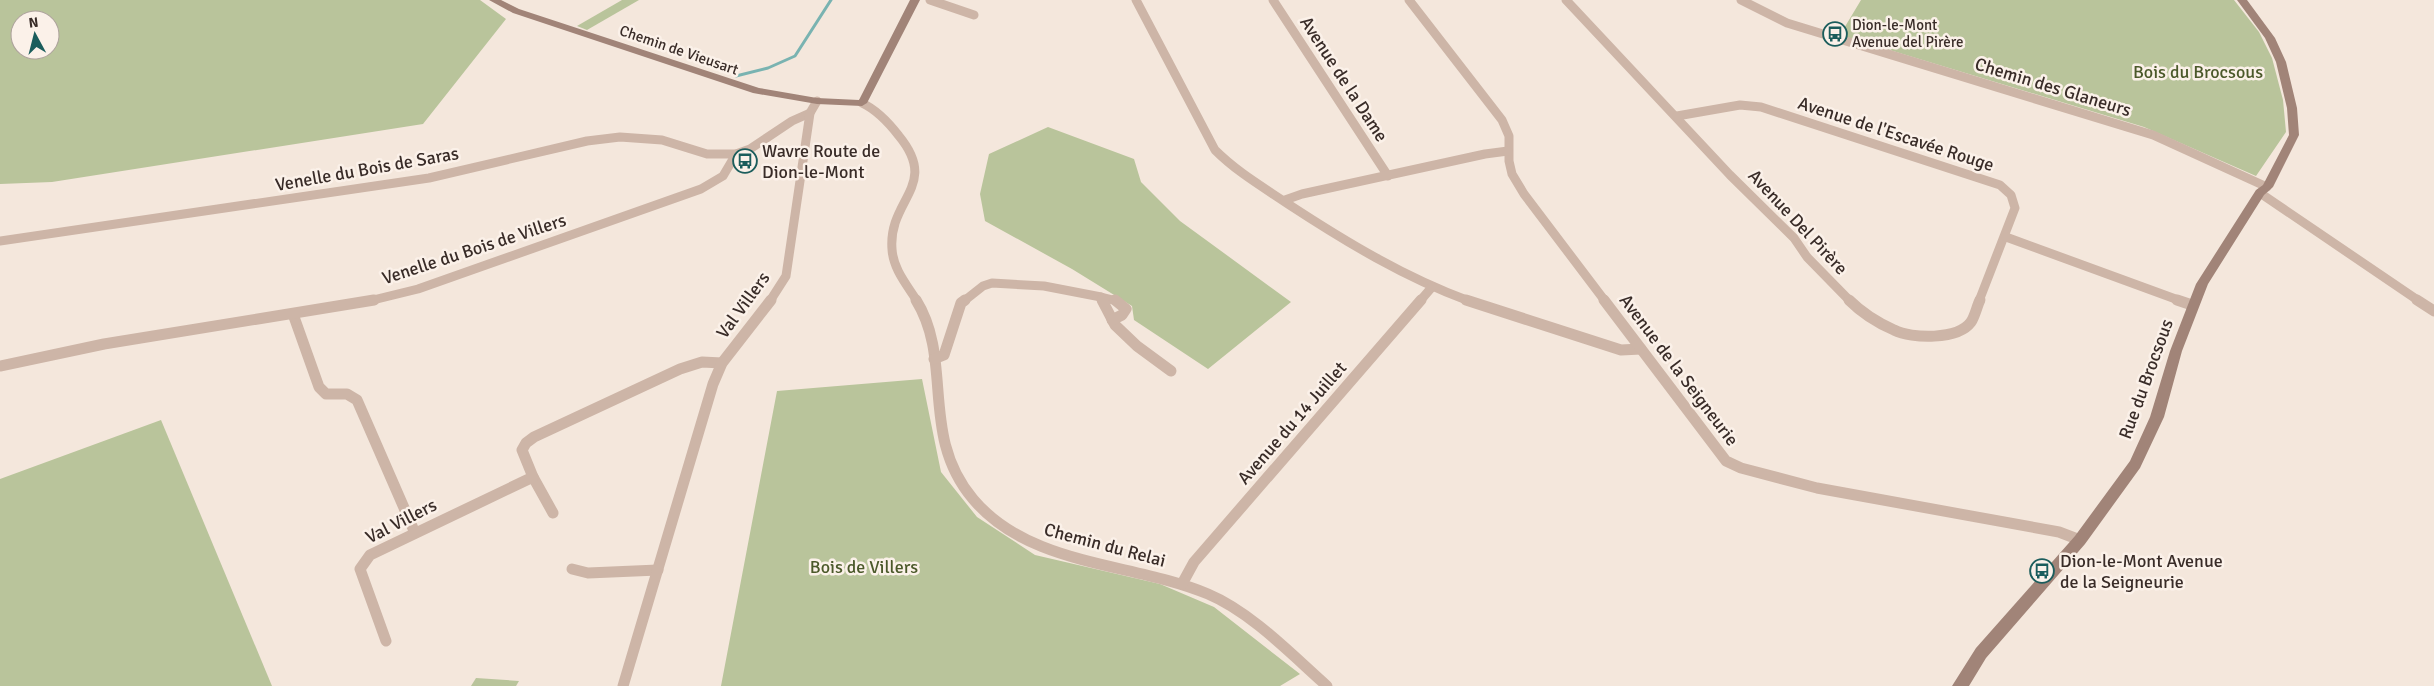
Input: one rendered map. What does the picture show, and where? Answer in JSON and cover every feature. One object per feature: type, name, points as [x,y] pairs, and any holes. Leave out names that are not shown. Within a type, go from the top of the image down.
[{"type":"street","name":"Chemin de Vieusart","points":[[494,0],[516,11],[741,87],[776,95],[817,101],[862,103]]},
{"type":"street","points":[[862,103],[915,0]]},
{"type":"street","points":[[930,0],[974,15]]},
{"type":"street","points":[[1136,0],[1216,150],[1230,165],[1375,258],[1432,287],[1463,299],[1621,350],[1641,349]]},
{"type":"street","name":"Avenue de la Dame","points":[[1273,0],[1388,176]]},
{"type":"street","name":"Avenue de la Seigneurie","points":[[1409,0],[1502,120],[1509,136],[1508,152],[1512,174],[1524,194],[1726,461],[1741,468],[1817,488],[2058,532],[2080,540]]},
{"type":"street","name":"Avenue Del Pirère","points":[[1566,0],[1677,116],[1730,175],[1794,238],[1807,257],[1858,309],[1895,331],[1934,336],[1955,333],[1971,322],[2006,237]]},
{"type":"street","name":"Chemin des Glaneurs","points":[[1741,0],[1787,23],[2153,135],[2264,190]]},
{"type":"street","name":"Rue du Brocsous","points":[[1960,686],[1981,653],[2080,540],[2135,464],[2157,417],[2192,305],[2202,284],[2264,190],[2294,135],[2292,108],[2281,62],[2270,38],[2242,0]]},
{"type":"street","points":[[736,154],[750,149],[792,122],[810,113],[817,101]]},
{"type":"street","name":"Chemin du Relai","points":[[862,103],[872,107],[909,146],[916,158],[918,171],[893,231],[892,249],[898,272],[922,309],[930,327],[944,444],[950,464],[963,487],[980,509],[1015,536],[1040,548],[1182,584],[1211,595],[1258,628],[1327,686]]},
{"type":"street","name":"Avenue de l'Escavée Rouge","points":[[1677,116],[1720,107],[1740,105],[1761,106],[1982,178],[2000,185],[2011,194],[2015,208],[2006,237]]},
{"type":"street","name":"Val Villers","points":[[623,686],[713,384],[722,363],[780,288],[789,265],[798,188],[810,113]]},
{"type":"street","name":"Venelle du Bois de Saras","points":[[0,241],[429,178],[587,141],[620,137],[662,140],[707,154],[736,154]]},
{"type":"street","points":[[1285,200],[1302,194],[1485,154],[1508,152]]},
{"type":"street","name":"Venelle du Bois de Villers","points":[[1,366],[104,344],[364,302],[418,289],[701,189],[721,180],[736,154]]},
{"type":"street","points":[[2264,190],[2434,311]]},
{"type":"street","points":[[2006,237],[2192,305]]},
{"type":"street","points":[[934,359],[944,355],[948,349],[959,308],[964,299],[992,283],[1044,286],[1112,298],[1126,306],[1122,315],[1112,320]]},
{"type":"street","name":"Avenue du 14 Juillet","points":[[1182,584],[1194,562],[1432,287]]},
{"type":"street","points":[[1101,297],[1112,320],[1137,346],[1171,371]]},
{"type":"street","points":[[293,314],[319,387],[326,394],[347,394],[357,400],[415,532]]},
{"type":"street","name":"Val Villers","points":[[553,513],[533,477],[522,450],[526,443],[534,437],[680,369],[702,362],[722,363]]},
{"type":"street","name":"Val Villers","points":[[386,641],[360,568],[370,555],[533,477]]},
{"type":"street","points":[[572,569],[588,573],[658,570]]},
{"type":"green space","points":[[0,0],[480,0],[506,19],[423,124],[52,182],[0,184]]},
{"type":"green space","points":[[622,0],[639,0],[587,30],[577,26]]},
{"type":"green space","name":"Bois du Brocsous","points":[[1861,0],[2234,0],[2259,32],[2272,58],[2283,100],[2286,132],[2256,176],[2144,127],[1840,35]]},
{"type":"green space","points":[[1048,127],[1134,159],[1141,182],[1180,221],[1291,302],[1208,369],[1134,320],[1132,306],[1072,269],[985,221],[980,194],[989,154]]},
{"type":"green space","name":"Bois de Villers","points":[[922,379],[941,472],[977,517],[1035,555],[1160,584],[1214,607],[1300,674],[1280,686],[721,686],[777,391]]},
{"type":"green space","points":[[161,420],[272,686],[0,686],[0,479]]},
{"type":"green space","points":[[476,678],[519,681],[516,686],[471,686]]},
{"type":"waterway","points":[[736,76],[768,68],[795,56],[831,0]]},
{"type":"place","name":"Dion-le-Mont Avenue del Pirère","points":[[1835,34]]},
{"type":"place","name":"Wavre Route de Dion-le-Mont","points":[[745,161]]},
{"type":"place","name":"Dion-le-Mont Avenue de la Seigneurie","points":[[2042,571]]}]
